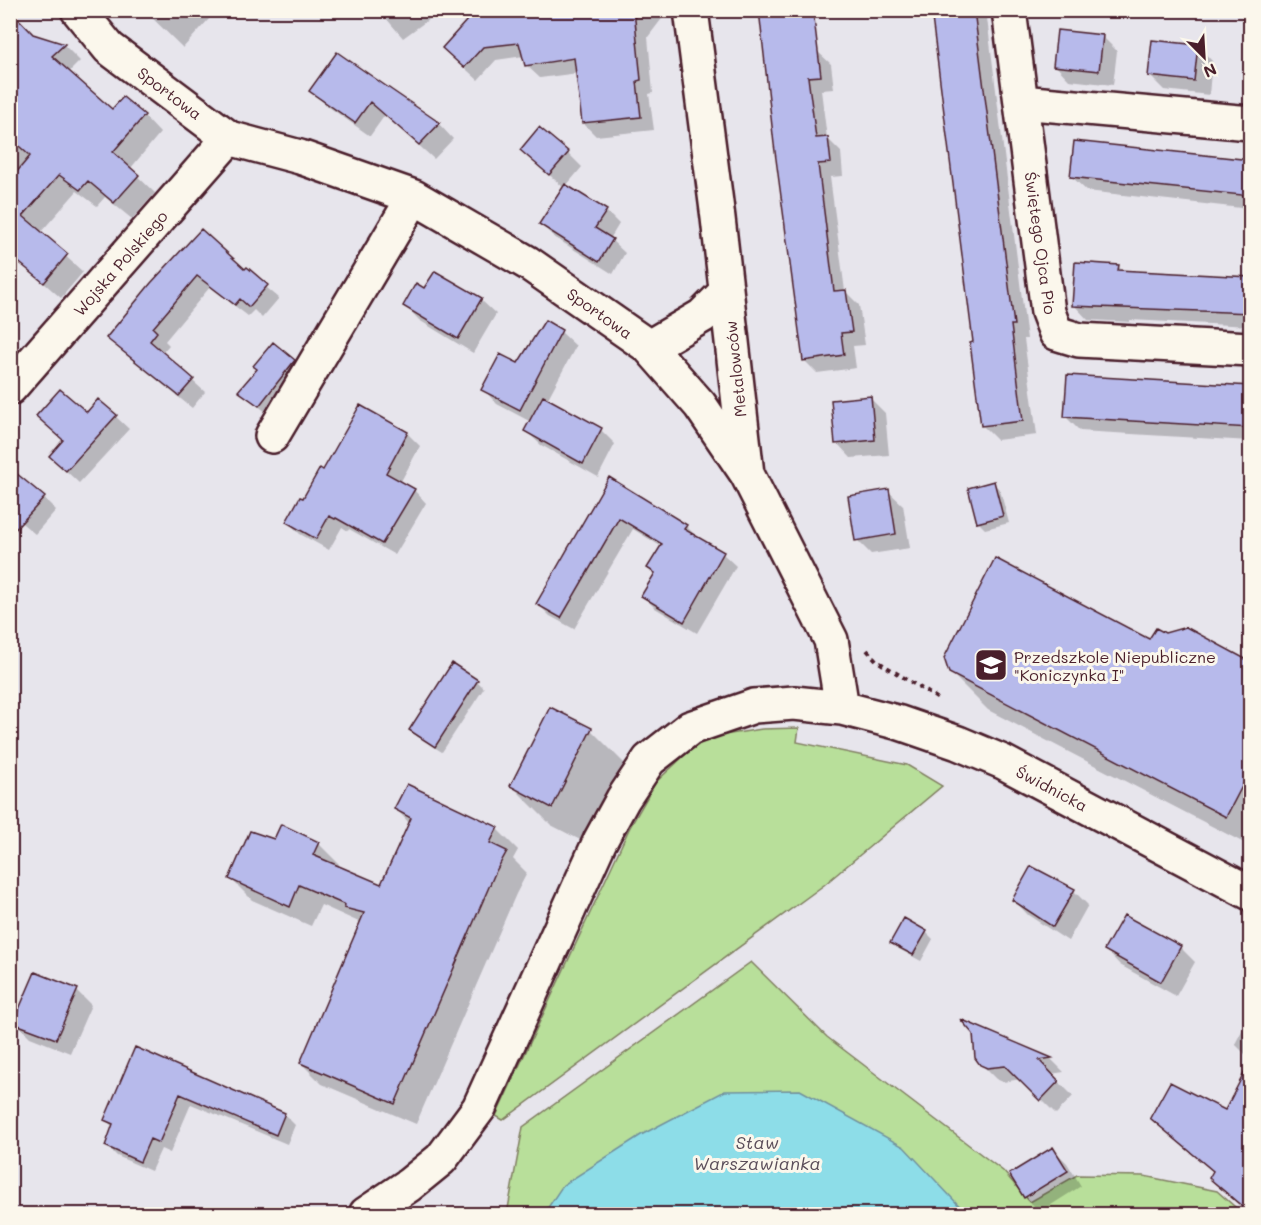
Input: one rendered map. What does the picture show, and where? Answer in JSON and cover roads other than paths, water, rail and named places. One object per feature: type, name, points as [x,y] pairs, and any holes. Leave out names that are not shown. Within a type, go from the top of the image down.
[{"type":"street","name":"Metalowców","points":[[691,10],[747,474],[831,640],[842,708]]},
{"type":"street","name":"Świętego Ojca Pio","points":[[1009,10],[1048,312],[1056,333],[1079,340],[1251,349]]},
{"type":"street","name":"Sportowa","points":[[89,16],[109,48],[229,138],[300,158],[414,197],[528,263],[649,347],[700,405],[747,474]]},
{"type":"street","points":[[1021,102],[1251,123]]},
{"type":"street","name":"Wojska Polskiego","points":[[10,388],[229,138]]},
{"type":"street","points":[[272,436],[414,197]]},
{"type":"street","points":[[649,347],[702,316],[726,292]]},
{"type":"street","name":"Świdnicka","points":[[366,1215],[441,1159],[479,1108],[600,841],[622,798],[649,760],[690,728],[754,706],[794,703],[842,708],[900,723],[958,743],[1002,762],[1251,893]]},
{"type":"water","name":"Staw Warszawianka","points":[[800,1090],[904,1147],[967,1214],[547,1214],[547,1209],[563,1185],[641,1135],[725,1091]]},
{"type":"place","name":"Przedszkole Niepubliczne \"Koniczynka I\"","points":[[991,665]]}]
